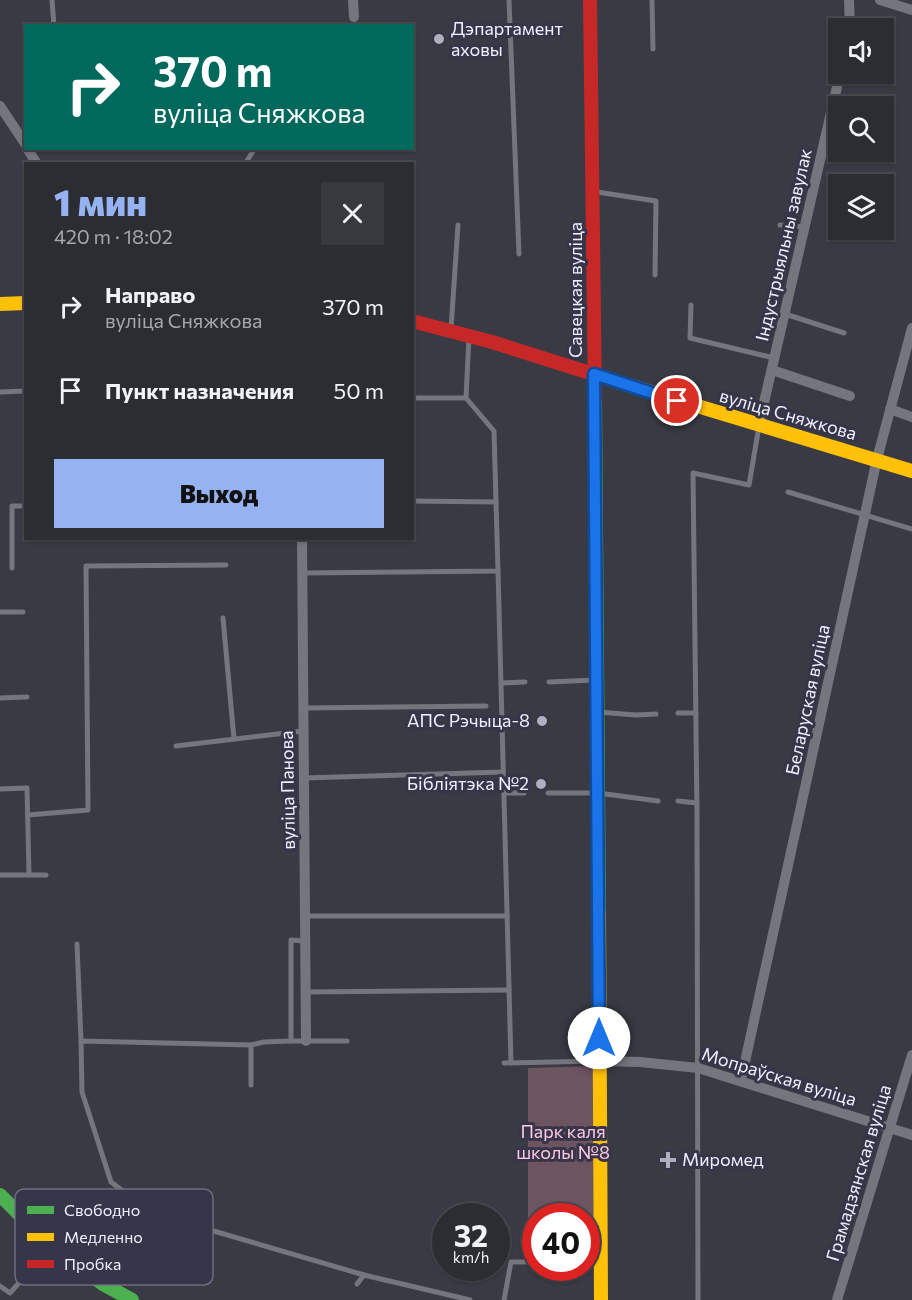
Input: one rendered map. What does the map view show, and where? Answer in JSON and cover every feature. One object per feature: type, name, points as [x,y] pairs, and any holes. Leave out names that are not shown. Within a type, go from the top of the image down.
[{"type":"street","points":[[353,0],[353,21]]},
{"type":"street","name":"Савецкая вуліца","points":[[590,0],[594,192],[601,1300]]},
{"type":"street","points":[[849,0],[850,18]]},
{"type":"street","points":[[880,0],[912,10]]},
{"type":"street","name":"Індустрыяльны завулак","points":[[759,424],[838,84]]},
{"type":"street","points":[[0,106],[4,119],[24,144]]},
{"type":"street","points":[[0,304],[24,303]]},
{"type":"street","name":"вуліца Сняжкова","points":[[414,322],[469,336],[699,408],[912,471]]},
{"type":"street","name":"Беларуская вуліца","points":[[741,1080],[877,459],[912,327]]},
{"type":"street","points":[[772,370],[850,396]]},
{"type":"street","points":[[890,409],[912,417]]},
{"type":"street","name":"вуліца Панова","points":[[302,540],[306,1041]]},
{"type":"street","name":"Грамадзянская вуліца","points":[[837,1300],[912,1055]]},
{"type":"street","name":"Мопраўская вуліца","points":[[599,1061],[640,1062],[698,1068],[912,1135]]},
{"type":"street","points":[[0,1195],[15,1210]]},
{"type":"street","points":[[105,1285],[132,1300]]},
{"type":"lane","points":[[52,0],[54,24]]},
{"type":"lane","points":[[508,0],[519,254]]},
{"type":"lane","points":[[652,0],[653,49]]},
{"type":"lane","points":[[594,192],[656,201],[655,275]]},
{"type":"lane","points":[[451,331],[458,225]]},
{"type":"lane","points":[[780,225],[805,227]]},
{"type":"lane","points":[[690,305],[690,338],[774,358]]},
{"type":"lane","points":[[785,314],[844,333]]},
{"type":"lane","points":[[469,336],[466,398],[494,431],[511,1063]]},
{"type":"lane","points":[[0,392],[24,391]]},
{"type":"lane","points":[[414,398],[466,398]]},
{"type":"lane","points":[[698,1300],[697,803],[693,473],[749,485],[759,424]]},
{"type":"lane","points":[[788,492],[912,529]]},
{"type":"lane","points":[[414,501],[496,502]]},
{"type":"lane","points":[[12,568],[12,506],[24,506]]},
{"type":"lane","points":[[28,815],[88,810],[86,566],[226,565]]},
{"type":"lane","points":[[303,573],[498,571]]},
{"type":"lane","points":[[0,612],[23,612]]},
{"type":"lane","points":[[223,618],[234,739]]},
{"type":"lane","points":[[549,682],[598,680]]},
{"type":"lane","points":[[501,683],[525,682]]},
{"type":"lane","points":[[0,698],[27,698]]},
{"type":"lane","points":[[303,708],[486,706]]},
{"type":"lane","points":[[597,712],[656,714]]},
{"type":"lane","points":[[678,714],[696,713]]},
{"type":"lane","points":[[176,746],[304,731]]},
{"type":"lane","points":[[304,778],[503,772]]},
{"type":"lane","points":[[0,789],[27,788],[29,875]]},
{"type":"lane","points":[[504,793],[524,793]]},
{"type":"lane","points":[[548,793],[598,793],[658,801]]},
{"type":"lane","points":[[678,801],[697,803]]},
{"type":"lane","points":[[0,875],[45,875]]},
{"type":"lane","points":[[305,916],[507,916]]},
{"type":"lane","points":[[291,1041],[291,940],[305,941]]},
{"type":"lane","points":[[77,944],[82,1092],[111,1182],[120,1189]]},
{"type":"lane","points":[[306,992],[509,990]]},
{"type":"lane","points":[[81,1041],[252,1045],[264,1042],[346,1041]]},
{"type":"lane","points":[[251,1085],[252,1045]]},
{"type":"lane","points":[[504,1063],[599,1061]]},
{"type":"lane","points":[[213,1232],[364,1275],[470,1300]]},
{"type":"lane","points":[[504,1300],[511,1262],[522,1262]]},
{"type":"lane","points":[[357,1284],[364,1275]]},
{"type":"lane","points":[[0,1286],[10,1293],[17,1285]]},
{"type":"green space","name":"Парк каля школы №8","points":[[597,1066],[598,1203],[528,1203],[528,1068]]},
{"type":"traffic: fast","points":[[595,398],[599,913]]},
{"type":"traffic: fast","points":[[0,1195],[15,1210]]},
{"type":"traffic: fast","points":[[105,1285],[132,1300]]},
{"type":"traffic: slow","points":[[0,304],[24,303]]},
{"type":"traffic: slow","points":[[628,385],[912,471]]},
{"type":"traffic: slow","points":[[599,913],[601,1300]]},
{"type":"traffic: jam","points":[[590,0],[595,398]]},
{"type":"traffic: jam","points":[[414,322],[492,342],[628,385]]},
{"type":"place","name":"Дэпартамент аховы","points":[[439,39]]},
{"type":"place","name":"АПС Рэчыца-8","points":[[542,721]]},
{"type":"place","name":"Бібліятэка №2","points":[[541,784]]},
{"type":"place","name":"Миромед","points":[[668,1160]]},
{"type":"route","points":[[599,1038],[594,374],[677,401]]}]
